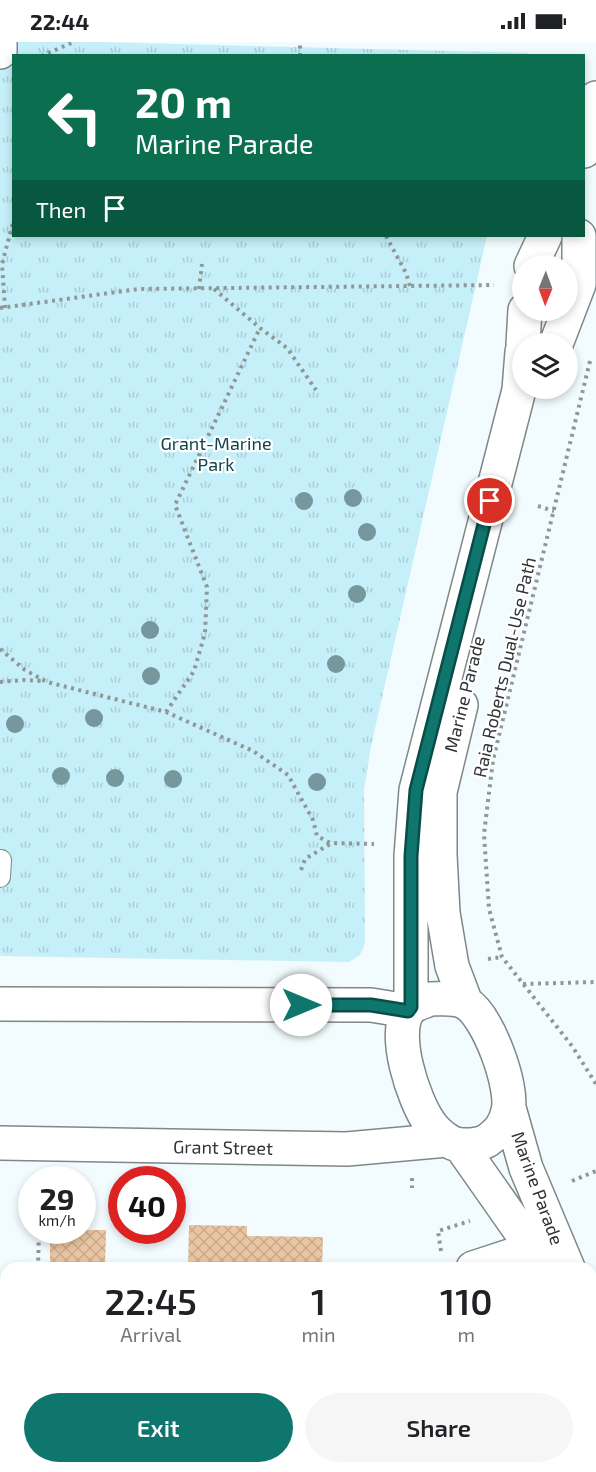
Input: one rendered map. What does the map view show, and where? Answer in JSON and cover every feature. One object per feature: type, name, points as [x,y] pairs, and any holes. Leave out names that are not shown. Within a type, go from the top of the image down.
[{"type":"street","points":[[0,42],[0,52]]},
{"type":"street","points":[[585,147],[596,98]]},
{"type":"street","points":[[536,255],[545,237]]},
{"type":"street","points":[[560,333],[579,284],[579,237]]},
{"type":"street","name":"Marine Parade","points":[[410,1009],[411,856],[416,790],[517,399]]},
{"type":"street","name":"Marine Parade","points":[[466,1003],[452,966],[443,913],[440,792],[536,399]]},
{"type":"street","points":[[0,1004],[371,1005],[410,1009],[430,999],[448,999],[466,1003],[483,1023],[498,1054],[508,1086],[509,1108],[505,1124],[482,1144],[453,1143],[429,1123],[410,1082],[404,1058],[404,1021],[410,1009]]},
{"type":"street","name":"Marine Parade","points":[[509,1108],[549,1256]]},
{"type":"street","name":"Grant Street","points":[[0,1143],[347,1149],[453,1143]]},
{"type":"street","name":"Marine Parade","points":[[453,1143],[549,1256]]},
{"type":"street","points":[[511,1262],[549,1256]]},
{"type":"lane","points":[[0,877],[1,860]]},
{"type":"path","points":[[46,54],[74,42]]},
{"type":"path","points":[[12,226],[2,264],[3,308],[139,289],[494,285]]},
{"type":"path","points":[[387,237],[406,273],[410,286]]},
{"type":"path","points":[[199,288],[202,264]]},
{"type":"path","points":[[213,288],[287,348],[316,390]]},
{"type":"path","points":[[166,712],[194,671],[205,633],[207,587],[175,505],[260,328]]},
{"type":"path","name":"Raia Roberts Dual-Use Path","points":[[590,360],[493,760],[484,834],[489,909],[502,957],[572,1046],[596,1084]]},
{"type":"path","points":[[538,506],[554,510]]},
{"type":"path","points":[[0,649],[25,670],[47,682]]},
{"type":"path","points":[[0,682],[23,680],[47,682],[166,712],[253,751],[288,775],[313,820],[317,836],[330,843],[374,844]]},
{"type":"path","points":[[301,870],[305,859],[330,843]]},
{"type":"path","points":[[522,984],[596,982]]},
{"type":"path","points":[[39,1244],[39,1262]]},
{"type":"green space","name":"Grant-Marine Park","points":[[0,42],[101,42],[528,53],[12,54],[12,237],[487,237],[371,746],[364,790],[365,943],[360,955],[349,962],[0,956]]},
{"type":"building","points":[[189,1225],[247,1226],[247,1236],[323,1237],[322,1262],[188,1262]]},
{"type":"building","points":[[96,1230],[106,1230],[105,1262],[50,1262],[50,1244],[96,1244]]},
{"type":"route","points":[[301,1005],[371,1005],[408,1011],[411,1007],[411,856],[416,790],[490,501]]}]
